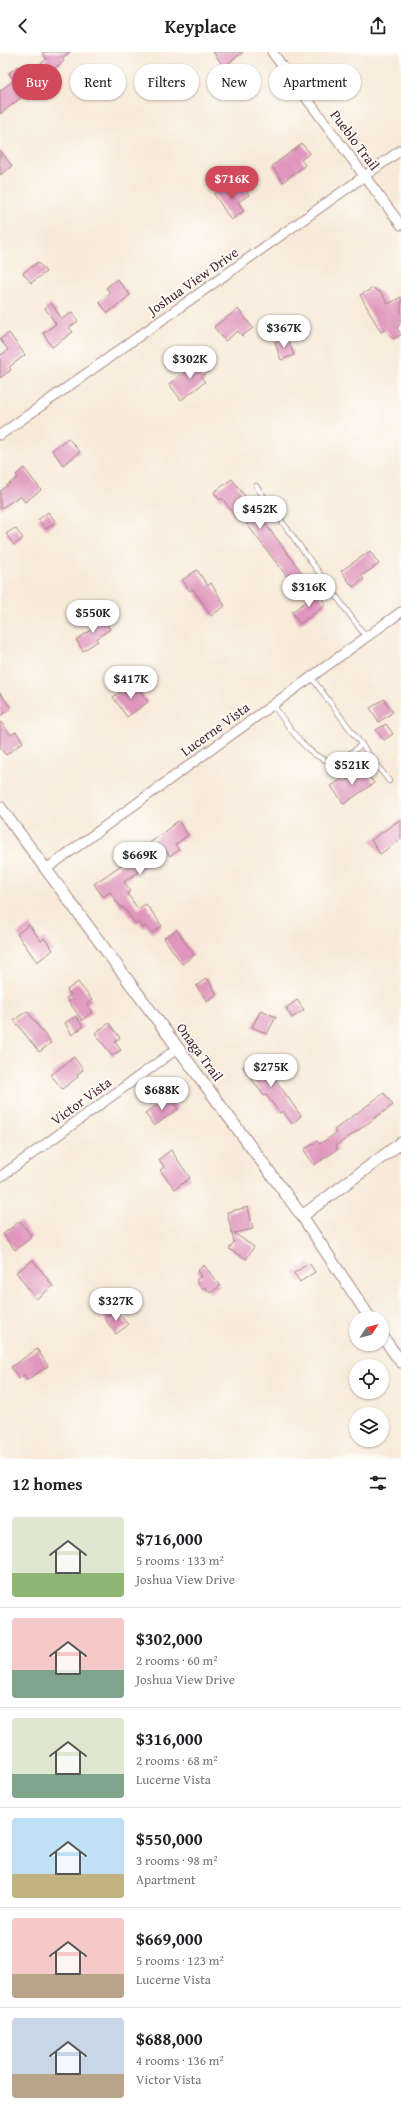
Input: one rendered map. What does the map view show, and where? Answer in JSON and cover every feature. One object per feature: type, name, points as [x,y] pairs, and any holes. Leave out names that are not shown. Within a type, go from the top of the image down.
[{"type":"street","name":"Pueblo Trail","points":[[272,52],[401,225]]},
{"type":"street","name":"Joshua View Drive","points":[[0,435],[401,150]]},
{"type":"street","name":"Lucerne Vista","points":[[46,869],[401,612]]},
{"type":"street","name":"Onaga Trail","points":[[0,807],[302,1216],[365,1311]]},
{"type":"street","name":"Victor Vista","points":[[0,1177],[178,1048]]},
{"type":"street","points":[[302,1216],[401,1143]]},
{"type":"street","points":[[389,1346],[401,1362]]},
{"type":"lane","points":[[256,486],[366,637]]},
{"type":"lane","points":[[311,677],[389,781]]},
{"type":"lane","points":[[273,705],[312,754],[327,762],[341,759],[362,744]]},
{"type":"building","points":[[42,52],[70,52],[62,58],[64,61],[60,64],[40,64],[47,59]]},
{"type":"building","points":[[213,52],[243,52],[228,64],[222,64]]},
{"type":"building","points":[[12,82],[12,100],[18,100],[0,114],[0,91]]},
{"type":"building","points":[[302,144],[310,153],[301,160],[305,165],[283,182],[272,166]]},
{"type":"building","points":[[0,150],[12,166],[0,175]]},
{"type":"building","points":[[239,181],[249,195],[238,202],[244,211],[231,220],[214,194],[221,189],[223,192]]},
{"type":"building","points":[[38,262],[46,272],[31,283],[23,273]]},
{"type":"building","points":[[117,279],[130,295],[108,313],[99,302],[110,293],[106,288]]},
{"type":"building","points":[[373,288],[381,293],[388,304],[401,297],[401,322],[397,328],[401,335],[393,339],[385,330],[381,332],[360,295]]},
{"type":"building","points":[[51,303],[62,319],[72,312],[78,321],[69,328],[73,332],[52,347],[43,333],[56,324],[45,308]]},
{"type":"building","points":[[238,309],[253,328],[242,336],[238,331],[225,341],[214,327]]},
{"type":"building","points":[[9,333],[25,355],[9,367],[11,370],[0,378],[0,353],[1,355],[8,350],[0,339]]},
{"type":"building","points":[[287,337],[294,355],[281,360],[275,342]]},
{"type":"building","points":[[201,360],[209,371],[201,377],[205,382],[181,400],[169,384]]},
{"type":"building","points":[[68,438],[80,452],[63,465],[52,450]]},
{"type":"building","points":[[24,468],[41,490],[25,502],[20,496],[0,509],[0,491],[18,477],[16,475]]},
{"type":"building","points":[[232,479],[306,578],[295,587],[239,514],[236,517],[222,498],[220,500],[214,492]]},
{"type":"building","points":[[48,512],[56,522],[46,529],[38,520]]},
{"type":"building","points":[[15,528],[23,538],[14,545],[6,534]]},
{"type":"building","points":[[370,551],[379,564],[361,576],[364,579],[353,587],[341,571]]},
{"type":"building","points":[[197,570],[208,586],[211,583],[225,606],[211,616],[193,589],[190,591],[182,580]]},
{"type":"building","points":[[318,593],[326,605],[300,624],[292,612]]},
{"type":"building","points":[[102,616],[110,629],[96,639],[98,641],[83,651],[76,640],[94,628],[91,624]]},
{"type":"building","points":[[135,683],[148,702],[127,717],[113,697]]},
{"type":"building","points":[[0,693],[11,708],[0,716]]},
{"type":"building","points":[[384,699],[393,712],[379,722],[370,708]]},
{"type":"building","points":[[0,721],[11,735],[16,732],[23,742],[6,755],[0,748]]},
{"type":"building","points":[[386,724],[393,734],[384,740],[376,730]]},
{"type":"building","points":[[363,768],[374,783],[344,804],[331,786],[345,777],[347,780]]},
{"type":"building","points":[[401,819],[401,839],[380,854],[371,840]]},
{"type":"building","points":[[178,821],[188,835],[175,845],[179,850],[170,856],[166,851],[124,882],[131,891],[127,893],[138,909],[146,904],[162,926],[152,933],[146,926],[143,928],[139,922],[136,924],[123,907],[122,909],[110,892],[103,897],[94,884],[127,861]]},
{"type":"building","points":[[29,925],[41,941],[44,938],[53,950],[37,962],[17,934]]},
{"type":"building","points":[[177,930],[194,955],[182,964],[164,938]]},
{"type":"building","points":[[207,978],[217,994],[207,1001],[196,986]]},
{"type":"building","points":[[78,982],[92,1000],[87,1004],[93,1012],[82,1020],[66,998],[71,995],[67,990]]},
{"type":"building","points":[[297,1000],[304,1010],[292,1018],[286,1008]]},
{"type":"building","points":[[261,1010],[276,1017],[267,1034],[252,1027]]},
{"type":"building","points":[[27,1011],[51,1043],[39,1052],[14,1020]]},
{"type":"building","points":[[76,1016],[83,1027],[72,1035],[65,1023]]},
{"type":"building","points":[[109,1023],[120,1038],[115,1042],[121,1050],[112,1056],[95,1033]]},
{"type":"building","points":[[259,1056],[301,1116],[292,1124],[283,1111],[280,1113],[266,1095],[264,1096],[243,1067]]},
{"type":"building","points":[[74,1057],[83,1070],[77,1075],[78,1077],[62,1089],[51,1075]]},
{"type":"building","points":[[384,1093],[393,1105],[336,1146],[338,1149],[314,1165],[304,1150],[317,1141],[320,1144],[336,1133],[334,1130]]},
{"type":"building","points":[[170,1097],[178,1109],[154,1126],[145,1113]]},
{"type":"building","points":[[171,1150],[190,1178],[175,1189],[160,1170],[164,1167],[159,1159]]},
{"type":"building","points":[[248,1207],[253,1229],[234,1233],[254,1247],[246,1259],[229,1249],[234,1242],[227,1212]]},
{"type":"building","points":[[20,1221],[32,1237],[15,1250],[3,1234]]},
{"type":"building","points":[[33,1260],[53,1286],[36,1299],[16,1272]]},
{"type":"building","points":[[309,1263],[315,1272],[300,1282],[294,1273]]},
{"type":"building","points":[[204,1265],[220,1286],[210,1293],[205,1287],[202,1289],[196,1280],[201,1276],[197,1271]]},
{"type":"building","points":[[116,1310],[128,1325],[116,1334],[104,1318]]},
{"type":"building","points":[[37,1349],[48,1366],[27,1380],[24,1375],[19,1379],[11,1367]]}]
